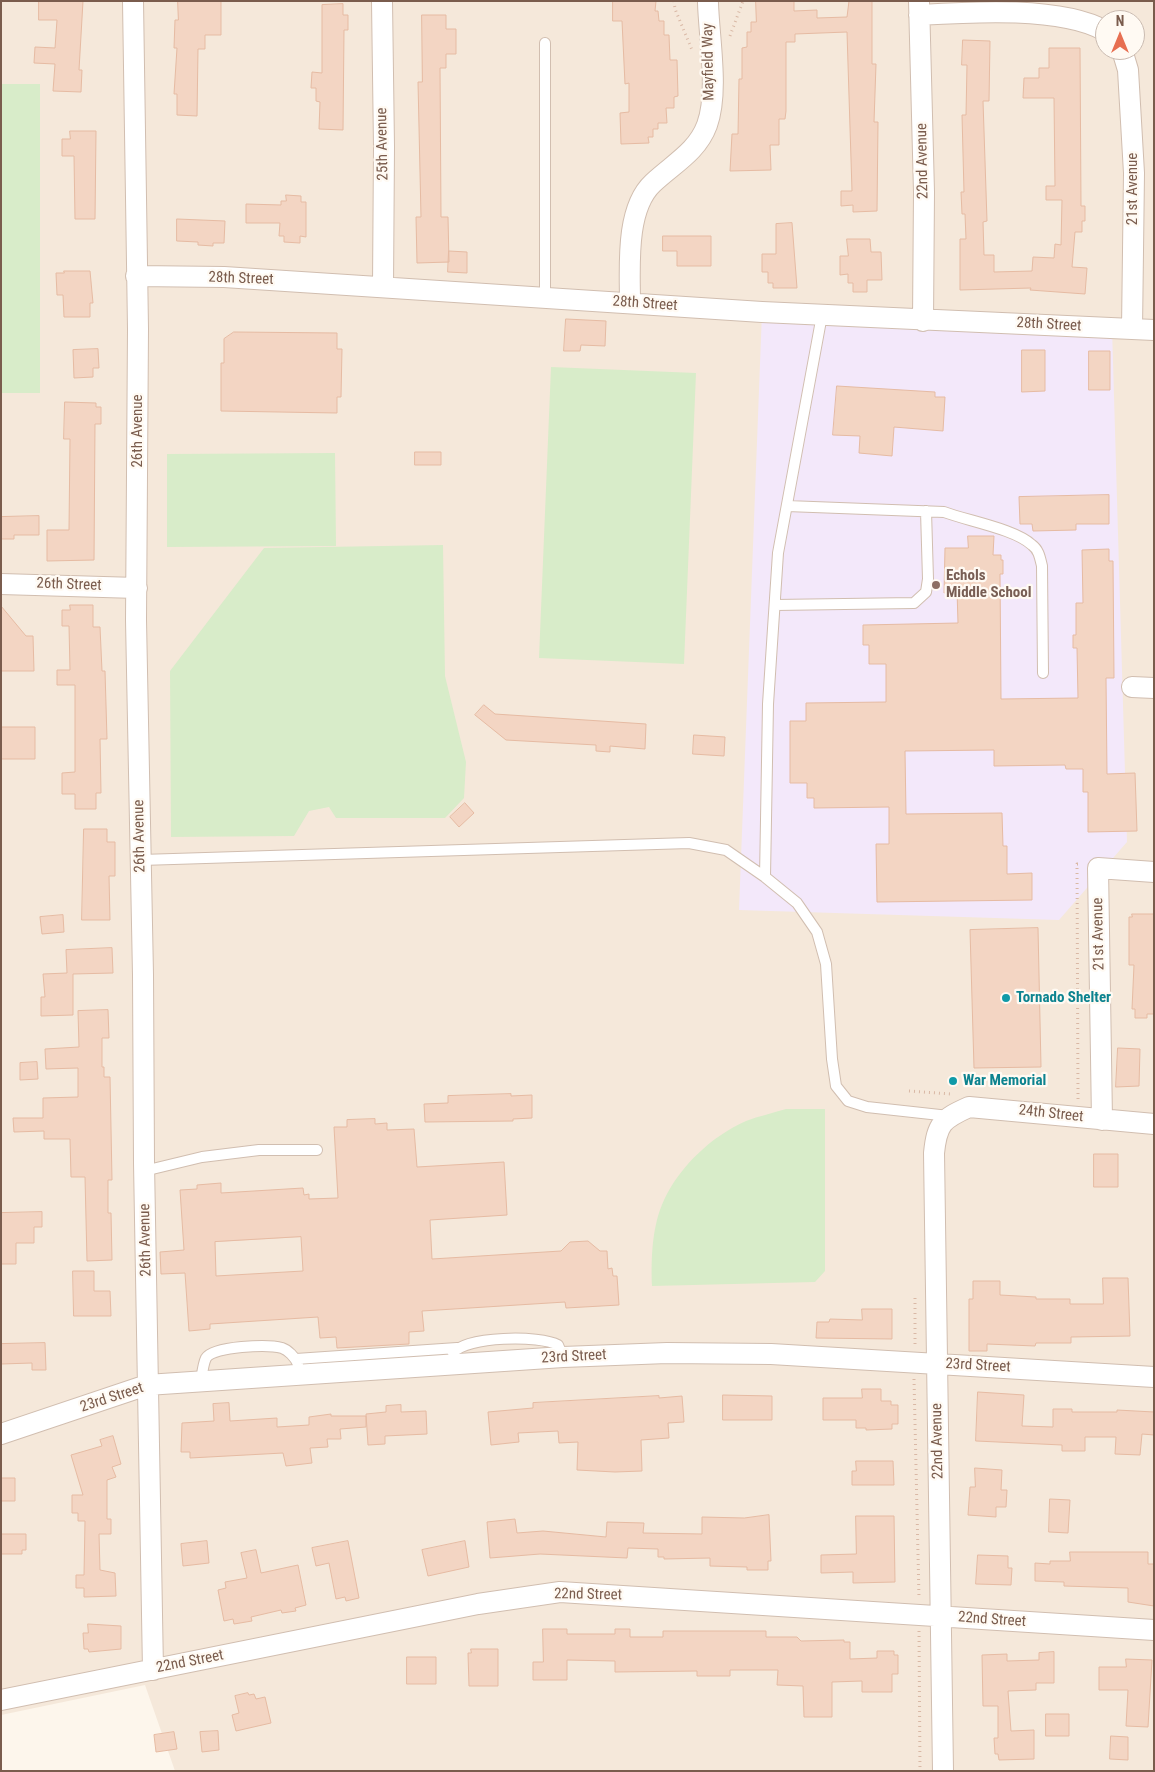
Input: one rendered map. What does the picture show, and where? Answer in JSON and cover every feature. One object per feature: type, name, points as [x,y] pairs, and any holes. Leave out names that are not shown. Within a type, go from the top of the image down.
[{"type":"street","name":"26th Avenue","points":[[133,1],[136,276],[136,588],[145,1080],[144,1171],[147,1386],[153,1670]]},
{"type":"street","name":"25th Avenue","points":[[382,1],[383,286]]},
{"type":"street","name":"Mayfield Way","points":[[630,303],[630,244],[640,203],[651,184],[684,158],[698,143],[707,124],[713,83],[708,3]]},
{"type":"street","points":[[919,8],[972,13],[1030,14],[1072,18],[1095,25]]},
{"type":"street","name":"22nd Avenue","points":[[919,8],[924,200],[923,321]]},
{"type":"street","name":"21st Avenue","points":[[1125,60],[1128,70],[1134,173],[1132,329]]},
{"type":"street","name":"28th Street","points":[[136,276],[224,278],[383,286],[923,321],[1154,330]]},
{"type":"street","name":"26th Street","points":[[1,584],[136,588]]},
{"type":"street","points":[[1132,687],[1154,688]]},
{"type":"street","points":[[1092,866],[1154,872]]},
{"type":"street","name":"21st Avenue","points":[[1092,866],[1102,1120]]},
{"type":"street","name":"24th Street","points":[[949,1116],[969,1107],[1154,1124]]},
{"type":"street","name":"22nd Avenue","points":[[943,1771],[934,1153],[936,1133],[949,1116]]},
{"type":"street","name":"23rd Street","points":[[1,1434],[147,1386],[201,1381],[299,1366],[453,1356],[564,1357],[667,1353],[771,1354],[1154,1377]]},
{"type":"street","name":"22nd Street","points":[[1,1700],[478,1604],[560,1592],[1154,1630]]},
{"type":"lane","points":[[545,43],[545,297]]},
{"type":"lane","points":[[765,878],[768,704],[778,553],[822,315]]},
{"type":"lane","points":[[787,506],[944,512],[968,522],[1008,532],[1032,544],[1040,554],[1043,674]]},
{"type":"lane","points":[[775,605],[914,603],[926,592],[928,580],[926,511]]},
{"type":"lane","points":[[141,860],[689,843],[726,850],[797,902],[816,932],[826,964],[832,1059],[836,1086],[848,1101],[867,1107],[949,1116]]},
{"type":"lane","points":[[144,1171],[202,1157],[259,1150],[317,1150]]},
{"type":"lane","points":[[201,1381],[206,1358],[222,1349],[274,1346],[284,1348],[299,1366]]},
{"type":"path","points":[[674,1],[675,9],[695,60]]},
{"type":"path","points":[[1078,1106],[1077,864],[1092,866]]},
{"type":"path","points":[[909,1091],[959,1095]]},
{"type":"path","points":[[915,1298],[915,1348]]},
{"type":"path","points":[[914,1372],[920,1771]]},
{"type":"shaded area","points":[[1,1],[1154,1],[1154,1771],[175,1771],[145,1685],[1,1715],[1,393],[40,392],[40,85],[1,84]]},
{"type":"shaded area","name":"Echols Middle School","points":[[762,312],[1112,328],[1127,842],[1059,920],[739,910]]},
{"type":"green space","points":[[1,84],[40,84],[40,393],[1,393]]},
{"type":"green space","points":[[551,367],[696,373],[684,664],[539,658]]},
{"type":"green space","points":[[335,453],[336,546],[167,547],[167,454]]},
{"type":"green space","points":[[443,545],[445,676],[466,762],[464,798],[445,818],[336,818],[329,807],[309,811],[294,836],[171,837],[170,671],[264,548]]},
{"type":"green space","points":[[786,1109],[825,1109],[825,1271],[815,1282],[652,1286],[652,1253],[657,1220],[664,1200],[679,1175],[698,1153],[733,1127],[746,1121]]},
{"type":"building","points":[[39,1],[83,1],[79,70],[82,70],[81,92],[53,91],[55,64],[34,63],[35,47],[55,48],[57,20],[39,20]]},
{"type":"building","points":[[178,1],[221,1],[221,35],[205,35],[205,49],[198,49],[197,116],[177,115],[177,94],[174,94],[177,48],[174,48],[175,20],[178,20]]},
{"type":"building","points":[[613,1],[656,1],[655,11],[658,11],[659,21],[664,21],[664,35],[669,35],[670,60],[677,60],[678,96],[674,97],[674,108],[666,108],[667,123],[658,123],[658,129],[653,129],[653,137],[648,137],[649,143],[621,144],[620,113],[629,112],[629,83],[625,84],[622,21],[613,21]]},
{"type":"building","points":[[756,1],[794,1],[794,11],[817,10],[817,18],[847,17],[849,1],[872,1],[872,64],[876,64],[874,122],[878,122],[877,211],[853,212],[853,205],[841,206],[841,191],[852,191],[847,32],[795,34],[795,42],[786,42],[786,111],[785,119],[779,119],[779,145],[770,145],[771,170],[730,171],[732,134],[738,134],[739,79],[742,79],[742,48],[747,47],[747,32],[751,32],[751,22],[756,22]]},
{"type":"building","points":[[343,4],[343,15],[348,15],[348,30],[344,30],[343,130],[319,129],[320,102],[316,101],[316,88],[311,88],[312,72],[322,73],[322,5]]},
{"type":"building","points":[[422,15],[446,15],[446,29],[456,29],[456,54],[446,54],[446,68],[440,68],[441,217],[448,217],[449,262],[417,263],[416,217],[421,217],[418,82],[422,82]]},
{"type":"building","points":[[963,40],[990,41],[989,101],[983,101],[987,221],[983,222],[984,255],[994,255],[994,272],[1032,271],[1033,257],[1054,258],[1055,244],[1061,245],[1062,200],[1046,200],[1046,186],[1055,186],[1054,98],[1023,98],[1024,78],[1039,78],[1039,68],[1049,68],[1049,48],[1080,48],[1081,206],[1085,206],[1085,221],[1082,221],[1082,232],[1075,232],[1072,267],[1087,268],[1085,294],[1030,290],[1031,288],[960,290],[960,239],[966,239],[965,214],[962,214],[961,192],[964,192],[962,115],[966,115],[967,65],[962,65]]},
{"type":"building","points":[[70,131],[96,131],[95,219],[75,219],[74,156],[62,156],[62,139],[70,139]]},
{"type":"building","points":[[286,195],[301,196],[301,202],[306,202],[306,237],[300,236],[300,243],[284,242],[284,236],[279,236],[280,223],[246,223],[246,204],[281,205],[281,201],[286,201]]},
{"type":"building","points":[[177,219],[225,221],[224,243],[213,243],[213,246],[198,245],[198,242],[177,241]]},
{"type":"building","points":[[792,223],[797,288],[773,288],[773,283],[768,283],[768,272],[762,272],[762,254],[776,254],[776,224]]},
{"type":"building","points":[[663,236],[711,236],[711,266],[677,266],[677,251],[663,251]]},
{"type":"building","points":[[847,239],[870,239],[871,252],[881,252],[882,280],[867,280],[867,292],[853,292],[853,283],[848,283],[848,274],[840,275],[840,256],[848,256]]},
{"type":"building","points":[[449,251],[467,252],[467,273],[448,272]]},
{"type":"building","points":[[64,271],[90,271],[93,303],[90,303],[90,317],[64,317],[63,295],[57,295],[56,273],[64,273]]},
{"type":"building","points":[[566,319],[606,321],[605,346],[581,345],[580,351],[564,351]]},
{"type":"building","points":[[234,332],[337,333],[337,349],[342,349],[341,397],[337,397],[337,413],[221,411],[221,363],[224,363],[224,339]]},
{"type":"building","points":[[98,349],[99,368],[93,368],[93,377],[74,378],[73,350]]},
{"type":"building","points":[[1022,350],[1045,350],[1045,391],[1022,392]]},
{"type":"building","points":[[1089,351],[1110,351],[1110,390],[1089,390]]},
{"type":"building","points":[[837,386],[935,392],[935,397],[945,397],[943,431],[894,427],[892,456],[859,453],[860,436],[833,435]]},
{"type":"building","points":[[65,402],[96,403],[96,407],[101,407],[101,424],[95,424],[94,560],[47,561],[47,530],[69,530],[70,439],[64,439]]},
{"type":"building","points":[[415,452],[441,452],[441,465],[415,465]]},
{"type":"building","points":[[1109,495],[1109,524],[1076,524],[1076,530],[1033,531],[1032,524],[1020,524],[1019,497]]},
{"type":"building","points":[[39,516],[39,535],[14,535],[14,539],[1,539],[1,517]]},
{"type":"building","points":[[968,536],[994,536],[993,555],[1001,555],[1001,560],[1003,560],[1003,574],[1000,574],[1001,699],[1078,698],[1077,648],[1073,648],[1073,635],[1076,635],[1076,603],[1083,603],[1082,550],[1109,549],[1109,561],[1113,561],[1114,678],[1106,678],[1107,774],[1135,773],[1137,831],[1088,832],[1088,792],[1083,792],[1083,769],[1066,769],[1065,765],[994,766],[994,750],[905,751],[906,814],[1002,813],[1003,846],[1007,846],[1007,874],[1032,873],[1032,900],[877,902],[876,844],[889,844],[889,807],[814,808],[814,798],[807,798],[807,783],[790,783],[790,721],[806,721],[806,703],[886,702],[886,664],[869,664],[869,645],[863,645],[863,625],[958,623],[957,590],[944,593],[945,548],[968,548]]},
{"type":"building","points":[[70,605],[93,605],[93,627],[100,627],[102,671],[105,671],[107,739],[100,739],[101,793],[96,793],[96,809],[75,809],[75,794],[62,794],[62,773],[75,772],[75,685],[57,685],[57,670],[70,670],[69,626],[62,626],[62,610],[70,610]]},
{"type":"building","points":[[1,606],[26,636],[33,636],[34,671],[1,671]]},
{"type":"building","points":[[484,705],[495,714],[646,724],[645,749],[610,746],[610,752],[596,751],[596,745],[506,740],[475,715]]},
{"type":"building","points":[[1,727],[35,727],[35,759],[1,759]]},
{"type":"building","points":[[694,735],[725,737],[724,756],[693,754]]},
{"type":"building","points":[[465,803],[474,813],[459,827],[450,817]]},
{"type":"building","points":[[84,829],[107,829],[107,842],[115,842],[115,876],[109,876],[110,920],[82,920]]},
{"type":"building","points":[[1132,914],[1154,914],[1154,1014],[1147,1014],[1147,1018],[1135,1018],[1135,1009],[1132,1009],[1134,965],[1129,965],[1129,917],[1132,917]]},
{"type":"building","points":[[63,915],[64,932],[42,934],[40,917]]},
{"type":"building","name":"Tornado Shelter","points":[[1038,928],[1041,1067],[974,1068],[970,930]]},
{"type":"building","points":[[112,948],[113,973],[73,974],[73,1015],[41,1016],[41,997],[45,997],[43,974],[67,973],[66,950]]},
{"type":"building","points":[[108,1010],[109,1038],[102,1038],[102,1067],[104,1067],[104,1077],[110,1077],[112,1180],[108,1180],[108,1213],[111,1213],[112,1260],[87,1261],[85,1177],[71,1177],[70,1139],[44,1139],[44,1131],[14,1132],[13,1118],[43,1118],[43,1098],[78,1097],[78,1068],[46,1069],[45,1049],[79,1047],[78,1011]]},
{"type":"building","points":[[1118,1048],[1140,1049],[1139,1086],[1116,1087]]},
{"type":"building","points":[[37,1062],[38,1079],[20,1080],[20,1063]]},
{"type":"building","points":[[511,1094],[511,1096],[532,1095],[532,1118],[513,1119],[513,1121],[425,1122],[424,1104],[448,1103],[448,1096]]},
{"type":"building","points":[[375,1119],[375,1124],[387,1123],[387,1130],[414,1129],[417,1167],[504,1162],[507,1215],[430,1220],[432,1259],[561,1251],[570,1242],[588,1241],[600,1251],[607,1251],[608,1269],[612,1268],[613,1276],[617,1276],[619,1305],[566,1308],[565,1302],[422,1311],[424,1331],[409,1332],[409,1344],[337,1348],[336,1337],[320,1338],[318,1317],[210,1324],[210,1329],[189,1331],[185,1273],[161,1274],[160,1252],[184,1250],[180,1190],[197,1189],[197,1185],[221,1183],[221,1193],[303,1188],[304,1195],[309,1194],[309,1199],[338,1198],[334,1127],[347,1127],[347,1120]],"holes":[[[301,1237],[303,1271],[216,1276],[215,1242]]]},
{"type":"building","points":[[1094,1154],[1118,1154],[1118,1187],[1094,1187]]},
{"type":"building","points":[[42,1212],[42,1227],[34,1227],[34,1243],[16,1243],[16,1264],[1,1264],[1,1213]]},
{"type":"building","points":[[73,1271],[94,1271],[94,1291],[110,1291],[111,1316],[74,1316]]},
{"type":"building","points":[[1103,1278],[1128,1278],[1130,1336],[1071,1337],[1071,1343],[1036,1343],[1035,1346],[987,1344],[987,1351],[969,1351],[969,1299],[973,1299],[973,1281],[1000,1281],[1000,1295],[1036,1297],[1036,1299],[1070,1299],[1070,1304],[1103,1304]]},
{"type":"building","points":[[862,1309],[892,1309],[892,1339],[816,1338],[817,1322],[829,1322],[830,1319],[862,1320]]},
{"type":"building","points":[[45,1343],[46,1370],[32,1370],[32,1363],[1,1364],[1,1344]]},
{"type":"building","points":[[862,1389],[881,1389],[881,1401],[891,1401],[891,1405],[898,1405],[898,1424],[892,1424],[892,1429],[866,1430],[866,1428],[856,1428],[856,1420],[823,1420],[823,1398],[862,1398]]},
{"type":"building","points":[[978,1392],[1024,1395],[1022,1426],[1053,1427],[1053,1409],[1072,1409],[1072,1412],[1117,1412],[1117,1410],[1154,1412],[1154,1435],[1142,1434],[1140,1455],[1115,1454],[1116,1437],[1085,1437],[1085,1451],[1062,1451],[1062,1445],[976,1441]]},
{"type":"building","points":[[723,1395],[772,1396],[772,1420],[723,1420]]},
{"type":"building","points":[[659,1396],[659,1398],[682,1396],[684,1422],[668,1423],[669,1438],[641,1440],[642,1471],[577,1470],[578,1442],[559,1443],[558,1431],[518,1433],[519,1442],[491,1445],[488,1412],[533,1408],[533,1403]]},
{"type":"building","points":[[229,1403],[230,1421],[277,1418],[277,1427],[309,1425],[309,1417],[331,1414],[331,1416],[366,1416],[366,1427],[340,1429],[341,1439],[327,1439],[328,1447],[310,1448],[312,1463],[286,1466],[283,1453],[190,1458],[190,1452],[181,1452],[182,1423],[214,1421],[213,1404]]},
{"type":"building","points":[[401,1405],[401,1412],[426,1411],[427,1434],[385,1436],[385,1444],[368,1445],[366,1414],[386,1412],[386,1406]]},
{"type":"building","points":[[113,1436],[121,1464],[112,1467],[116,1477],[107,1480],[107,1519],[111,1519],[111,1534],[99,1534],[100,1570],[115,1573],[116,1596],[84,1597],[84,1588],[76,1588],[76,1575],[84,1575],[85,1521],[78,1521],[78,1513],[72,1513],[72,1495],[83,1495],[71,1455],[102,1446],[100,1440]]},
{"type":"building","points":[[856,1461],[893,1461],[894,1485],[852,1485],[852,1471],[856,1471]]},
{"type":"building","points":[[975,1468],[1002,1470],[1001,1490],[1007,1490],[1006,1507],[996,1507],[996,1517],[968,1515],[970,1487],[975,1487]]},
{"type":"building","points":[[1,1478],[15,1478],[15,1501],[1,1501]]},
{"type":"building","points":[[1050,1499],[1070,1500],[1068,1533],[1049,1532]]},
{"type":"building","points":[[769,1515],[771,1561],[768,1561],[768,1570],[747,1570],[747,1567],[710,1566],[710,1558],[664,1559],[664,1557],[658,1557],[658,1549],[628,1548],[627,1558],[540,1554],[490,1558],[487,1522],[515,1519],[517,1533],[543,1531],[606,1537],[607,1522],[644,1523],[643,1533],[702,1534],[702,1517],[744,1518]]},
{"type":"building","points":[[856,1516],[894,1516],[895,1582],[853,1583],[853,1572],[821,1573],[821,1555],[856,1554]]},
{"type":"building","points":[[1,1534],[26,1534],[26,1550],[22,1550],[22,1554],[1,1554]]},
{"type":"building","points":[[207,1541],[209,1563],[183,1566],[181,1544]]},
{"type":"building","points":[[348,1541],[359,1598],[346,1601],[345,1597],[336,1599],[329,1563],[316,1566],[312,1548]]},
{"type":"building","points":[[465,1541],[469,1567],[428,1576],[422,1550]]},
{"type":"building","points":[[256,1550],[261,1573],[298,1565],[306,1605],[295,1608],[296,1611],[282,1613],[281,1610],[251,1617],[252,1621],[234,1624],[233,1619],[224,1621],[218,1590],[226,1588],[225,1582],[247,1578],[241,1553]]},
{"type":"building","points":[[1070,1552],[1148,1552],[1148,1564],[1154,1564],[1154,1606],[1128,1602],[1128,1588],[1064,1586],[1064,1582],[1035,1581],[1035,1563],[1050,1564],[1050,1561],[1070,1561]]},
{"type":"building","points":[[978,1555],[1008,1556],[1008,1568],[1012,1568],[1011,1585],[976,1584]]},
{"type":"building","points":[[88,1624],[121,1626],[121,1649],[89,1652],[88,1649],[84,1649],[83,1633],[88,1633]]},
{"type":"building","points":[[543,1629],[567,1629],[567,1634],[615,1634],[615,1629],[630,1629],[630,1637],[663,1637],[663,1631],[766,1631],[766,1637],[797,1637],[801,1641],[844,1640],[844,1642],[850,1642],[850,1659],[877,1658],[877,1651],[894,1651],[894,1655],[898,1655],[898,1674],[892,1674],[892,1692],[862,1692],[862,1681],[832,1682],[832,1717],[804,1717],[803,1686],[777,1685],[778,1670],[730,1670],[730,1676],[697,1676],[697,1671],[615,1672],[615,1661],[567,1660],[567,1680],[533,1680],[533,1662],[543,1662]]},
{"type":"building","points":[[471,1649],[498,1649],[498,1686],[469,1686],[468,1653],[471,1653]]},
{"type":"building","points":[[1054,1652],[1054,1683],[1036,1683],[1036,1690],[1008,1691],[1011,1731],[1034,1730],[1034,1759],[999,1760],[998,1754],[995,1754],[994,1738],[998,1738],[998,1706],[983,1706],[982,1655],[1007,1654],[1007,1661],[1039,1660],[1039,1653]]},
{"type":"building","points":[[407,1657],[436,1657],[436,1684],[407,1684]]},
{"type":"building","points":[[1126,1659],[1152,1660],[1148,1727],[1126,1726],[1128,1690],[1099,1690],[1099,1667],[1126,1667]]},
{"type":"building","points":[[248,1693],[249,1695],[254,1694],[256,1699],[265,1697],[271,1723],[236,1731],[232,1715],[239,1713],[235,1696]]},
{"type":"building","points":[[1046,1714],[1069,1714],[1069,1736],[1046,1736]]},
{"type":"building","points":[[218,1731],[219,1750],[202,1752],[200,1732]]},
{"type":"building","points":[[174,1732],[177,1749],[156,1752],[154,1735]]},
{"type":"building","points":[[1111,1736],[1128,1737],[1128,1760],[1110,1759]]},
{"type":"place","name":"Echols Middle School","points":[[936,585]]},
{"type":"place","name":"Tornado Shelter","points":[[1006,998]]},
{"type":"place","name":"War Memorial","points":[[953,1081]]}]
